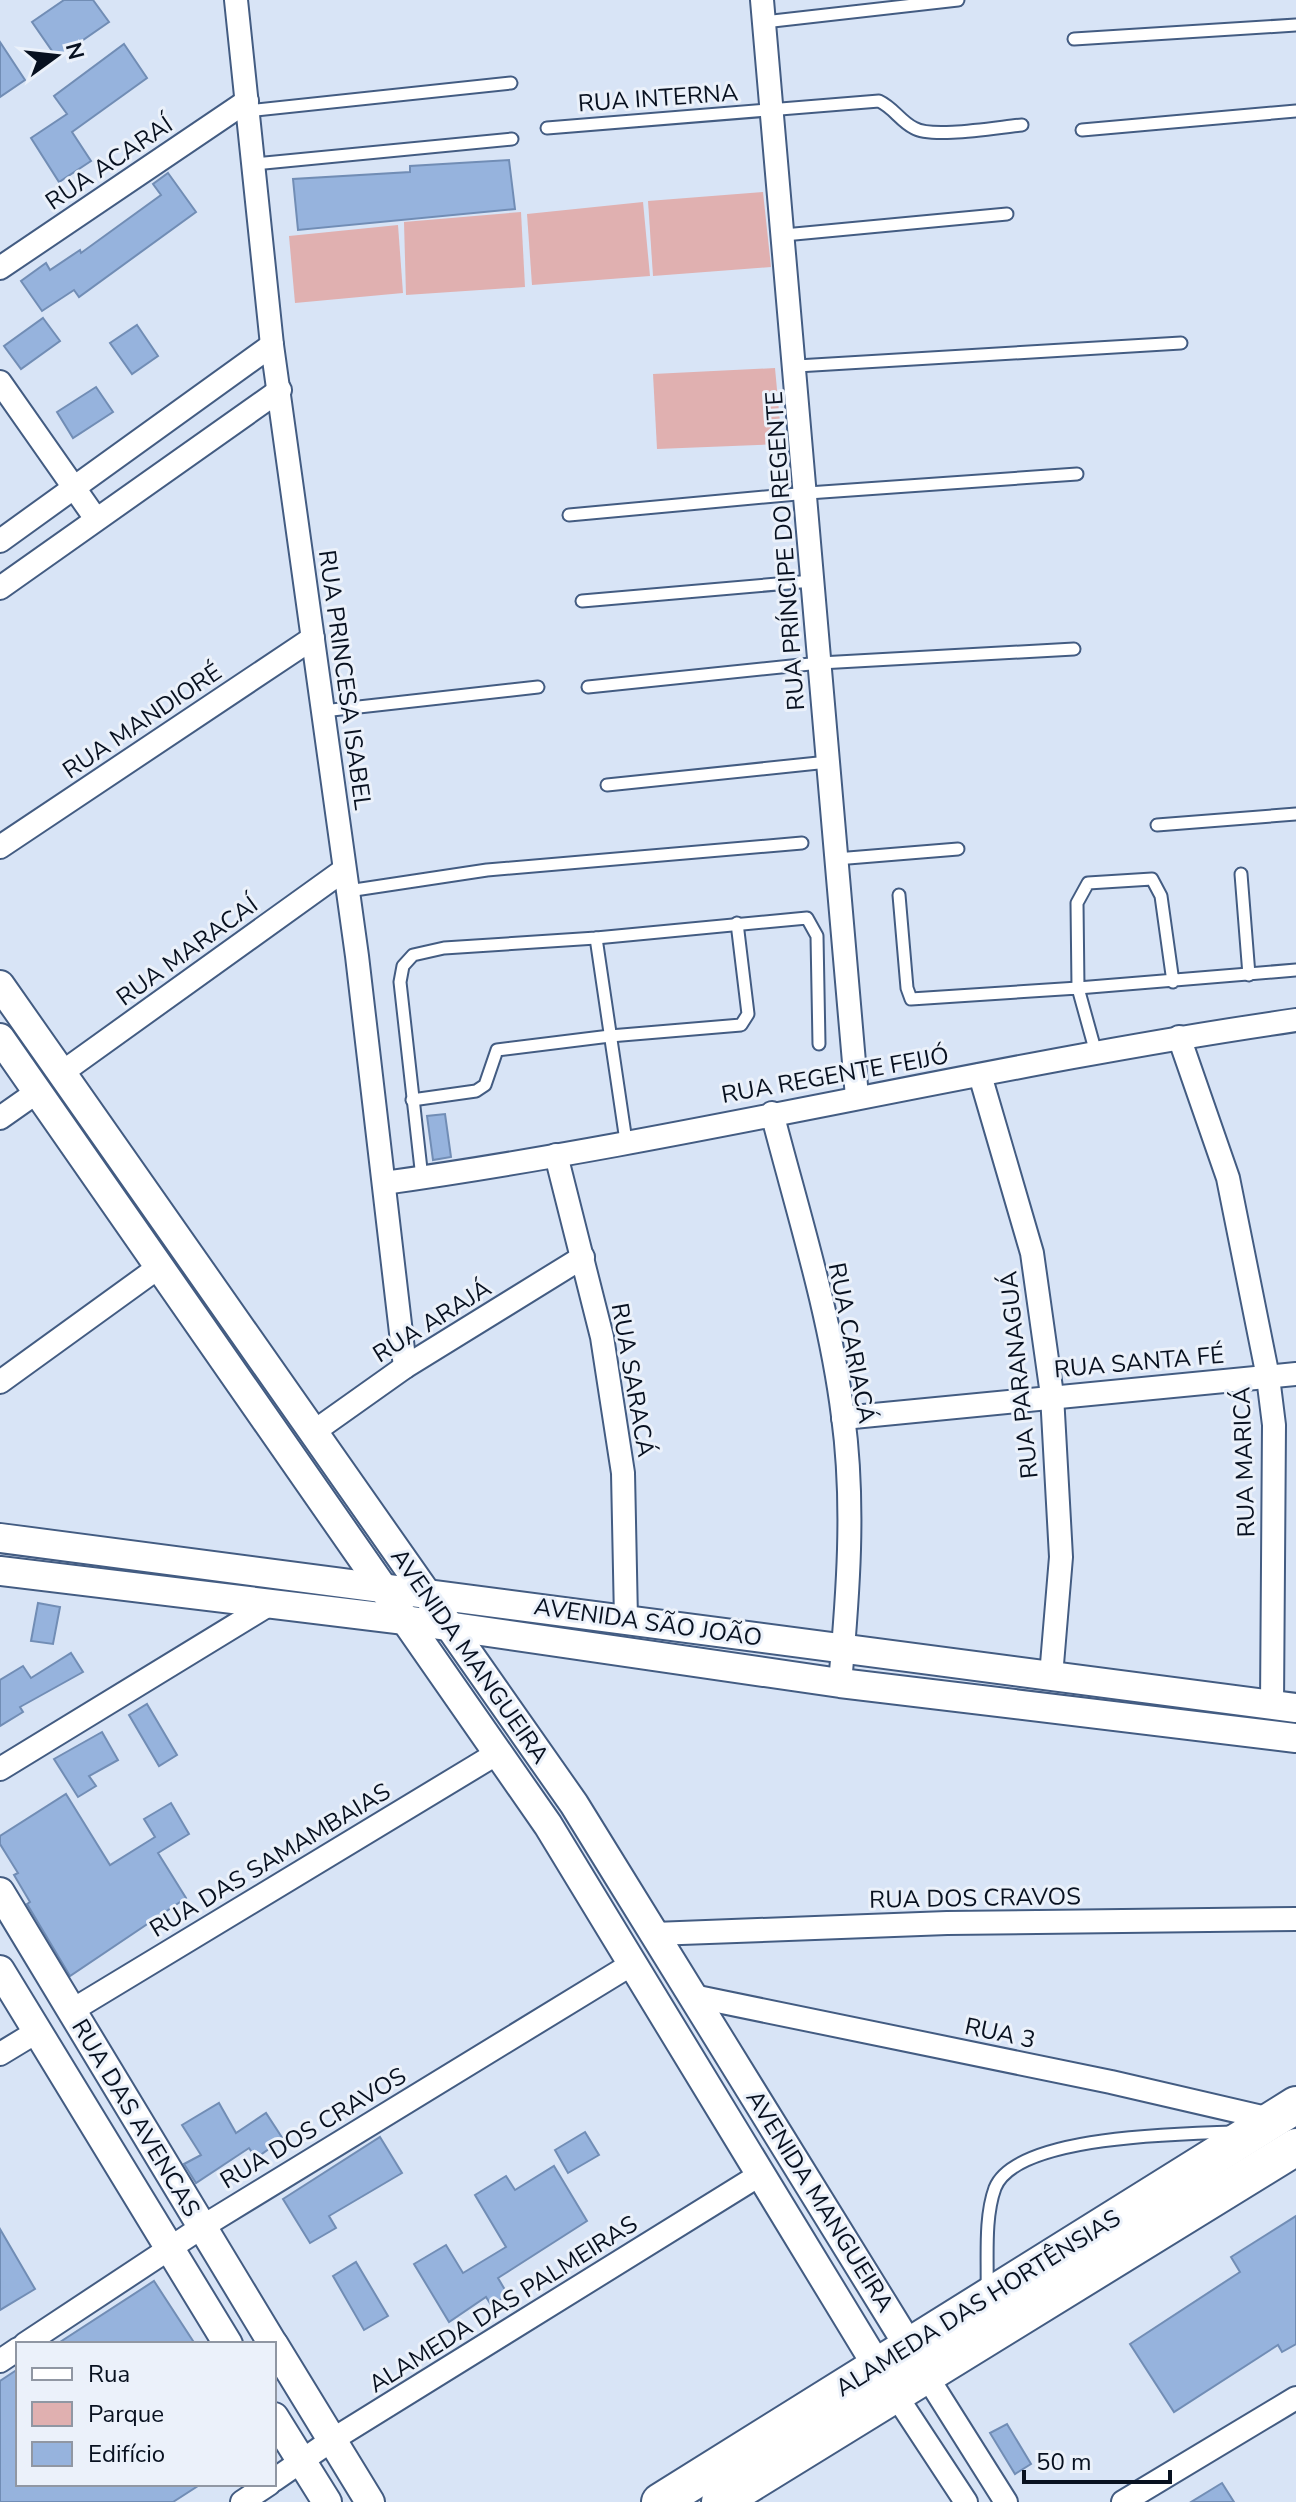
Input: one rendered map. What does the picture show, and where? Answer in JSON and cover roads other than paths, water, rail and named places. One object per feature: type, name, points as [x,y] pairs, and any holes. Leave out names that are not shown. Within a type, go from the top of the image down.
[{"type":"main road","name":"ALAMEDA DAS HORTÊNSIAS","points":[[918,2361],[987,2298],[1279,2120]]},
{"type":"main road","name":"ALAMEDA DAS HORTÊNSIAS","points":[[660,2502],[887,2380],[1296,2147]]},
{"type":"main road","name":"ALAMEDA DAS HORTÊNSIAS","points":[[720,2502],[887,2380]]},
{"type":"street","name":"RUA PRINCESA ISABEL","points":[[236,0],[272,345],[346,880],[405,1367]]},
{"type":"street","name":"RUA PRÍNCIPE DO REGENTE","points":[[763,11],[808,493],[812,581],[857,1097]]},
{"type":"street","name":"RUA ACARAÍ","points":[[0,268],[247,106]]},
{"type":"street","points":[[0,541],[272,345]]},
{"type":"street","points":[[0,382],[96,519]]},
{"type":"street","points":[[0,588],[280,390]]},
{"type":"street","name":"RUA MANDIORÉ","points":[[0,847],[313,638]]},
{"type":"street","name":"RUA MARACAÍ","points":[[60,1074],[346,880]]},
{"type":"street","name":"AVENIDA MANGUEIRA","points":[[0,985],[574,1804],[918,2361]]},
{"type":"street","name":"RUA REGENTE FEIJÓ","points":[[384,1183],[556,1155],[1179,1037],[1296,1020]]},
{"type":"street","name":"RUA MARICÁ","points":[[1179,1037],[1228,1178],[1268,1377],[1274,1425],[1284,1706]]},
{"type":"street","name":"AVENIDA MANGUEIRA","points":[[0,1038],[548,1825],[887,2380]]},
{"type":"street","name":"RUA PARANAGUÁ","points":[[980,1075],[1032,1253],[1052,1395],[1061,1557],[1051,1676]]},
{"type":"street","points":[[0,1118],[37,1092]]},
{"type":"street","name":"RUA CARIACÁ","points":[[772,1113],[827,1326],[843,1418],[850,1566],[840,1683]]},
{"type":"street","name":"RUA SARACÁ","points":[[556,1155],[602,1337],[623,1473],[626,1619]]},
{"type":"street","name":"RUA ARAJÁ","points":[[312,1433],[405,1367],[583,1257]]},
{"type":"street","points":[[0,1382],[159,1267]]},
{"type":"street","name":"RUA SANTA FÉ","points":[[843,1418],[1052,1395],[1296,1374]]},
{"type":"street","name":"AVENIDA SÃO JOÃO","points":[[0,1538],[1284,1706]]},
{"type":"street","name":"AVENIDA SÃO JOÃO","points":[[0,1571],[405,1620],[840,1683],[1296,1738]]},
{"type":"street","points":[[0,1769],[270,1604]]},
{"type":"street","name":"RUA DAS SAMAMBAIAS","points":[[71,2011],[496,1754]]},
{"type":"street","name":"RUA DAS AVENCAS","points":[[5,1910],[71,2011],[273,2342]]},
{"type":"street","name":"RUA DOS CRAVOS","points":[[654,1934],[916,1924],[1296,1919]]},
{"type":"street","name":"RUA DOS CRAVOS","points":[[28,2342],[169,2247],[632,1964]]},
{"type":"street","name":"RUA DAS AVENCAS","points":[[0,1970],[225,2338]]},
{"type":"street","name":"RUA 3","points":[[693,1996],[1279,2120]]},
{"type":"street","points":[[0,2054],[38,2031]]},
{"type":"street","name":"ALAMEDA DAS PALMEIRAS","points":[[276,2479],[332,2440],[761,2174]]},
{"type":"street","points":[[225,2338],[253,2310]]},
{"type":"street","name":"RUA DAS AVENCAS","points":[[276,2347],[370,2502]]},
{"type":"street","points":[[918,2361],[1006,2502]]},
{"type":"street","points":[[887,2380],[966,2502]]},
{"type":"street","points":[[1123,2502],[1296,2398]]},
{"type":"street","points":[[276,2420],[327,2502]]},
{"type":"street","points":[[242,2502],[266,2486]]},
{"type":"lane","points":[[763,11],[958,0]]},
{"type":"lane","points":[[1074,39],[1296,25]]},
{"type":"lane","points":[[247,106],[511,83]]},
{"type":"lane","name":"RUA INTERNA","points":[[547,128],[879,101],[892,107],[908,124],[923,132],[1022,125]]},
{"type":"lane","points":[[1082,130],[1296,111]]},
{"type":"lane","points":[[254,164],[512,139]]},
{"type":"lane","points":[[784,235],[1007,214]]},
{"type":"lane","points":[[797,366],[1181,343]]},
{"type":"lane","points":[[569,515],[808,493],[1077,474]]},
{"type":"lane","points":[[582,601],[812,581]]},
{"type":"lane","points":[[588,687],[820,663],[1074,649]]},
{"type":"lane","points":[[323,711],[538,687]]},
{"type":"lane","points":[[607,785],[828,762]]},
{"type":"lane","points":[[1157,825],[1296,814]]},
{"type":"lane","points":[[346,880],[802,843]]},
{"type":"lane","points":[[836,859],[958,849]]},
{"type":"lane","points":[[1241,874],[1249,975]]},
{"type":"lane","points":[[1096,1053],[1078,988],[1077,903],[1088,883],[1152,879],[1161,896],[1173,982]]},
{"type":"lane","points":[[899,895],[907,988],[911,999],[1173,982],[1296,970]]},
{"type":"lane","points":[[422,1178],[400,982],[403,966],[413,955],[444,948],[596,938],[807,918],[815,927],[819,1044]]},
{"type":"lane","points":[[412,1100],[476,1091],[485,1085],[497,1050],[610,1036],[741,1025],[748,1014],[737,923]]},
{"type":"lane","points":[[596,938],[626,1141]]},
{"type":"lane","points":[[987,2298],[990,2215],[996,2186],[1012,2167],[1092,2141],[1279,2120]]}]
